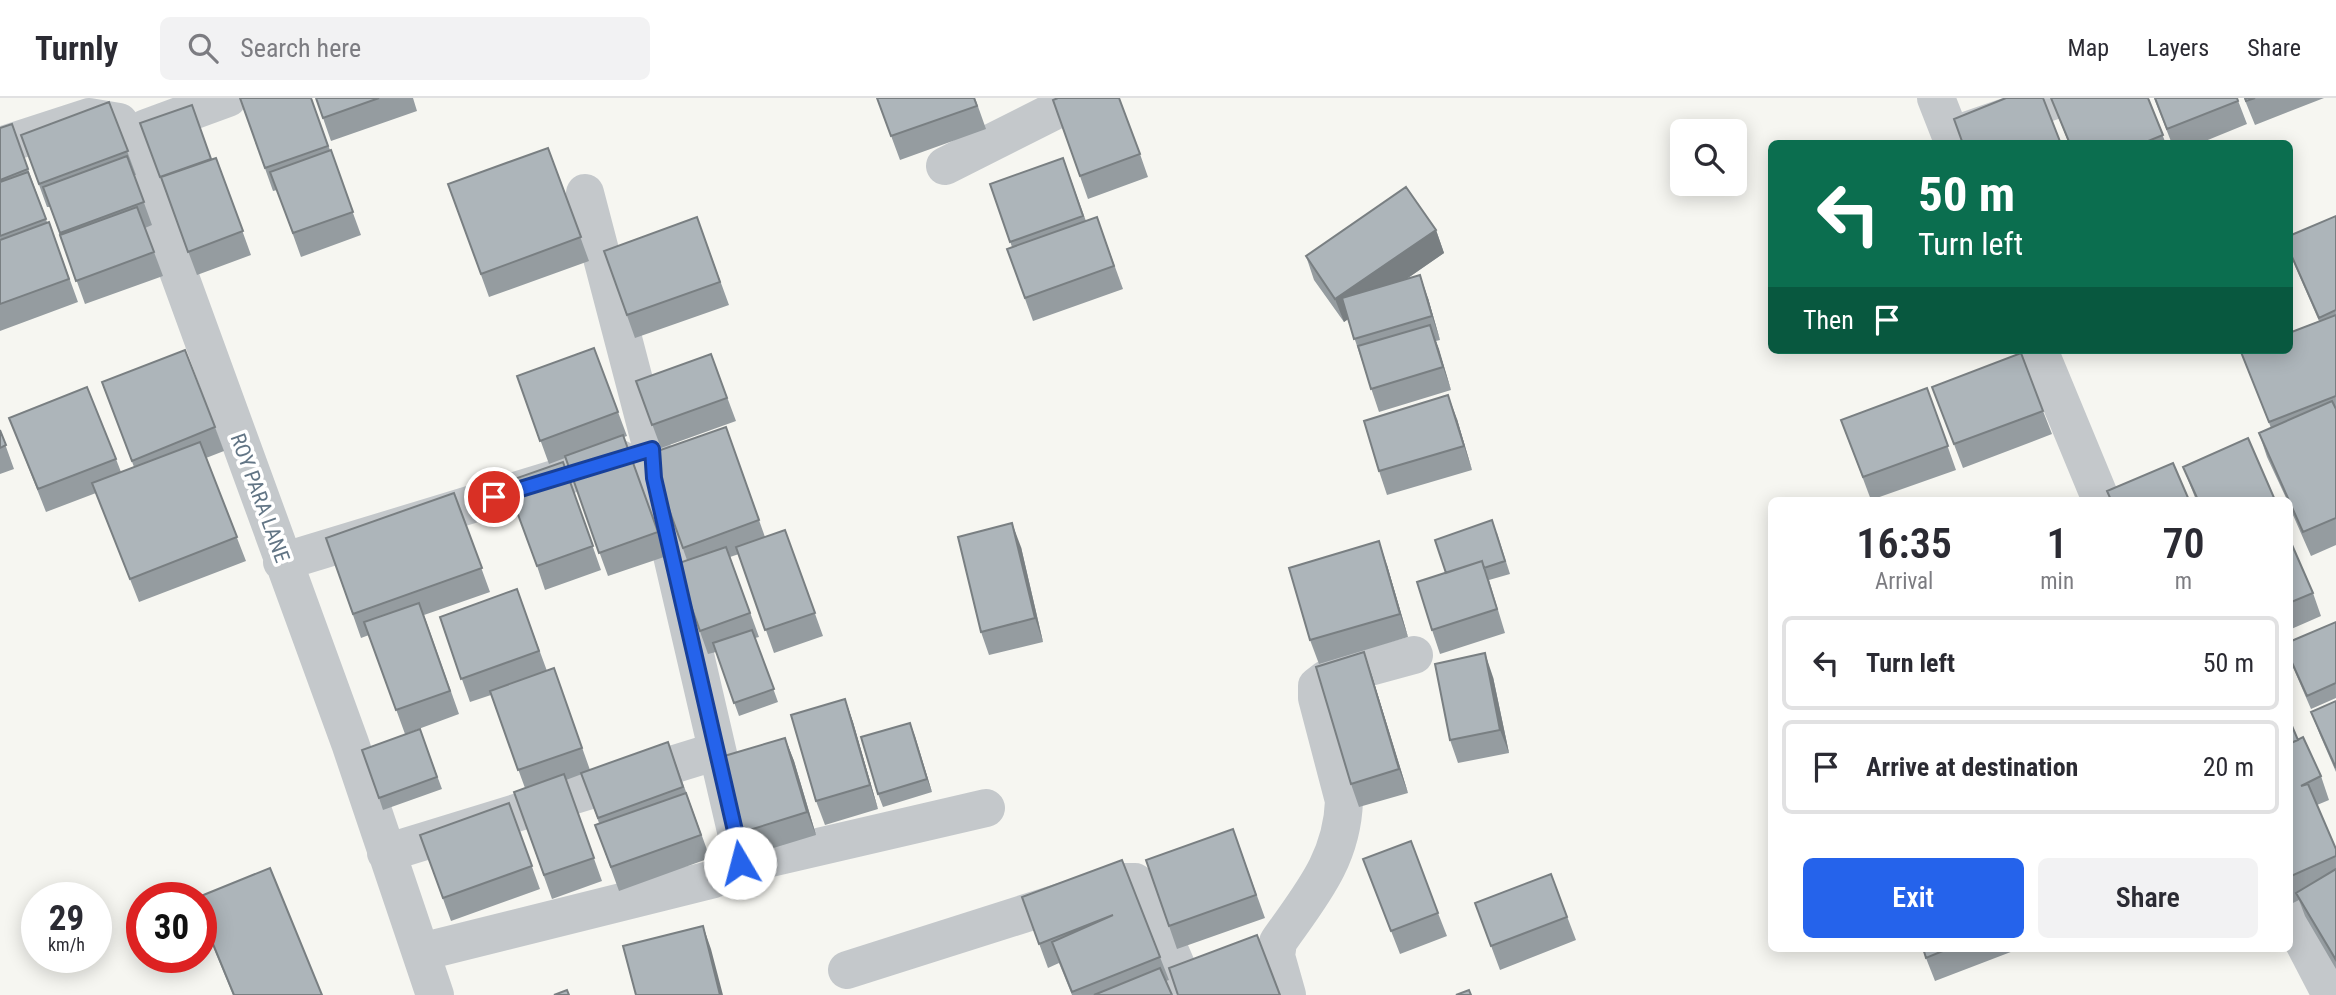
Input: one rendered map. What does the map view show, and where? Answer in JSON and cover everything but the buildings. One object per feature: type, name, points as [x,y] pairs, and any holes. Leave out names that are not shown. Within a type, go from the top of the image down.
[{"type":"street","points":[[0,146],[89,117],[119,122],[128,134],[228,98]]},
{"type":"street","points":[[945,166],[1080,98]]},
{"type":"street","points":[[1936,98],[1953,140],[2061,98]]},
{"type":"street","name":"ROY PARA LANE","points":[[128,134],[350,743],[435,995]]},
{"type":"street","points":[[584,193],[652,449],[654,478],[741,857],[736,866]]},
{"type":"street","points":[[2041,354],[2100,497]]},
{"type":"street","points":[[282,562],[652,449]]},
{"type":"street","points":[[1213,969],[1330,867],[1343,819],[1344,801],[1317,698],[1317,685],[1326,679],[1414,655]]},
{"type":"street","points":[[386,853],[717,751]]},
{"type":"street","points":[[421,952],[714,879],[736,866],[986,808]]},
{"type":"street","points":[[847,970],[1124,882],[1140,885],[1213,969]]},
{"type":"street","points":[[2293,922],[2331,995]]},
{"type":"street","points":[[1213,969],[1278,967],[1286,995]]},
{"type":"route","points":[[494,497],[652,449],[654,478],[741,857],[740,863]]}]
